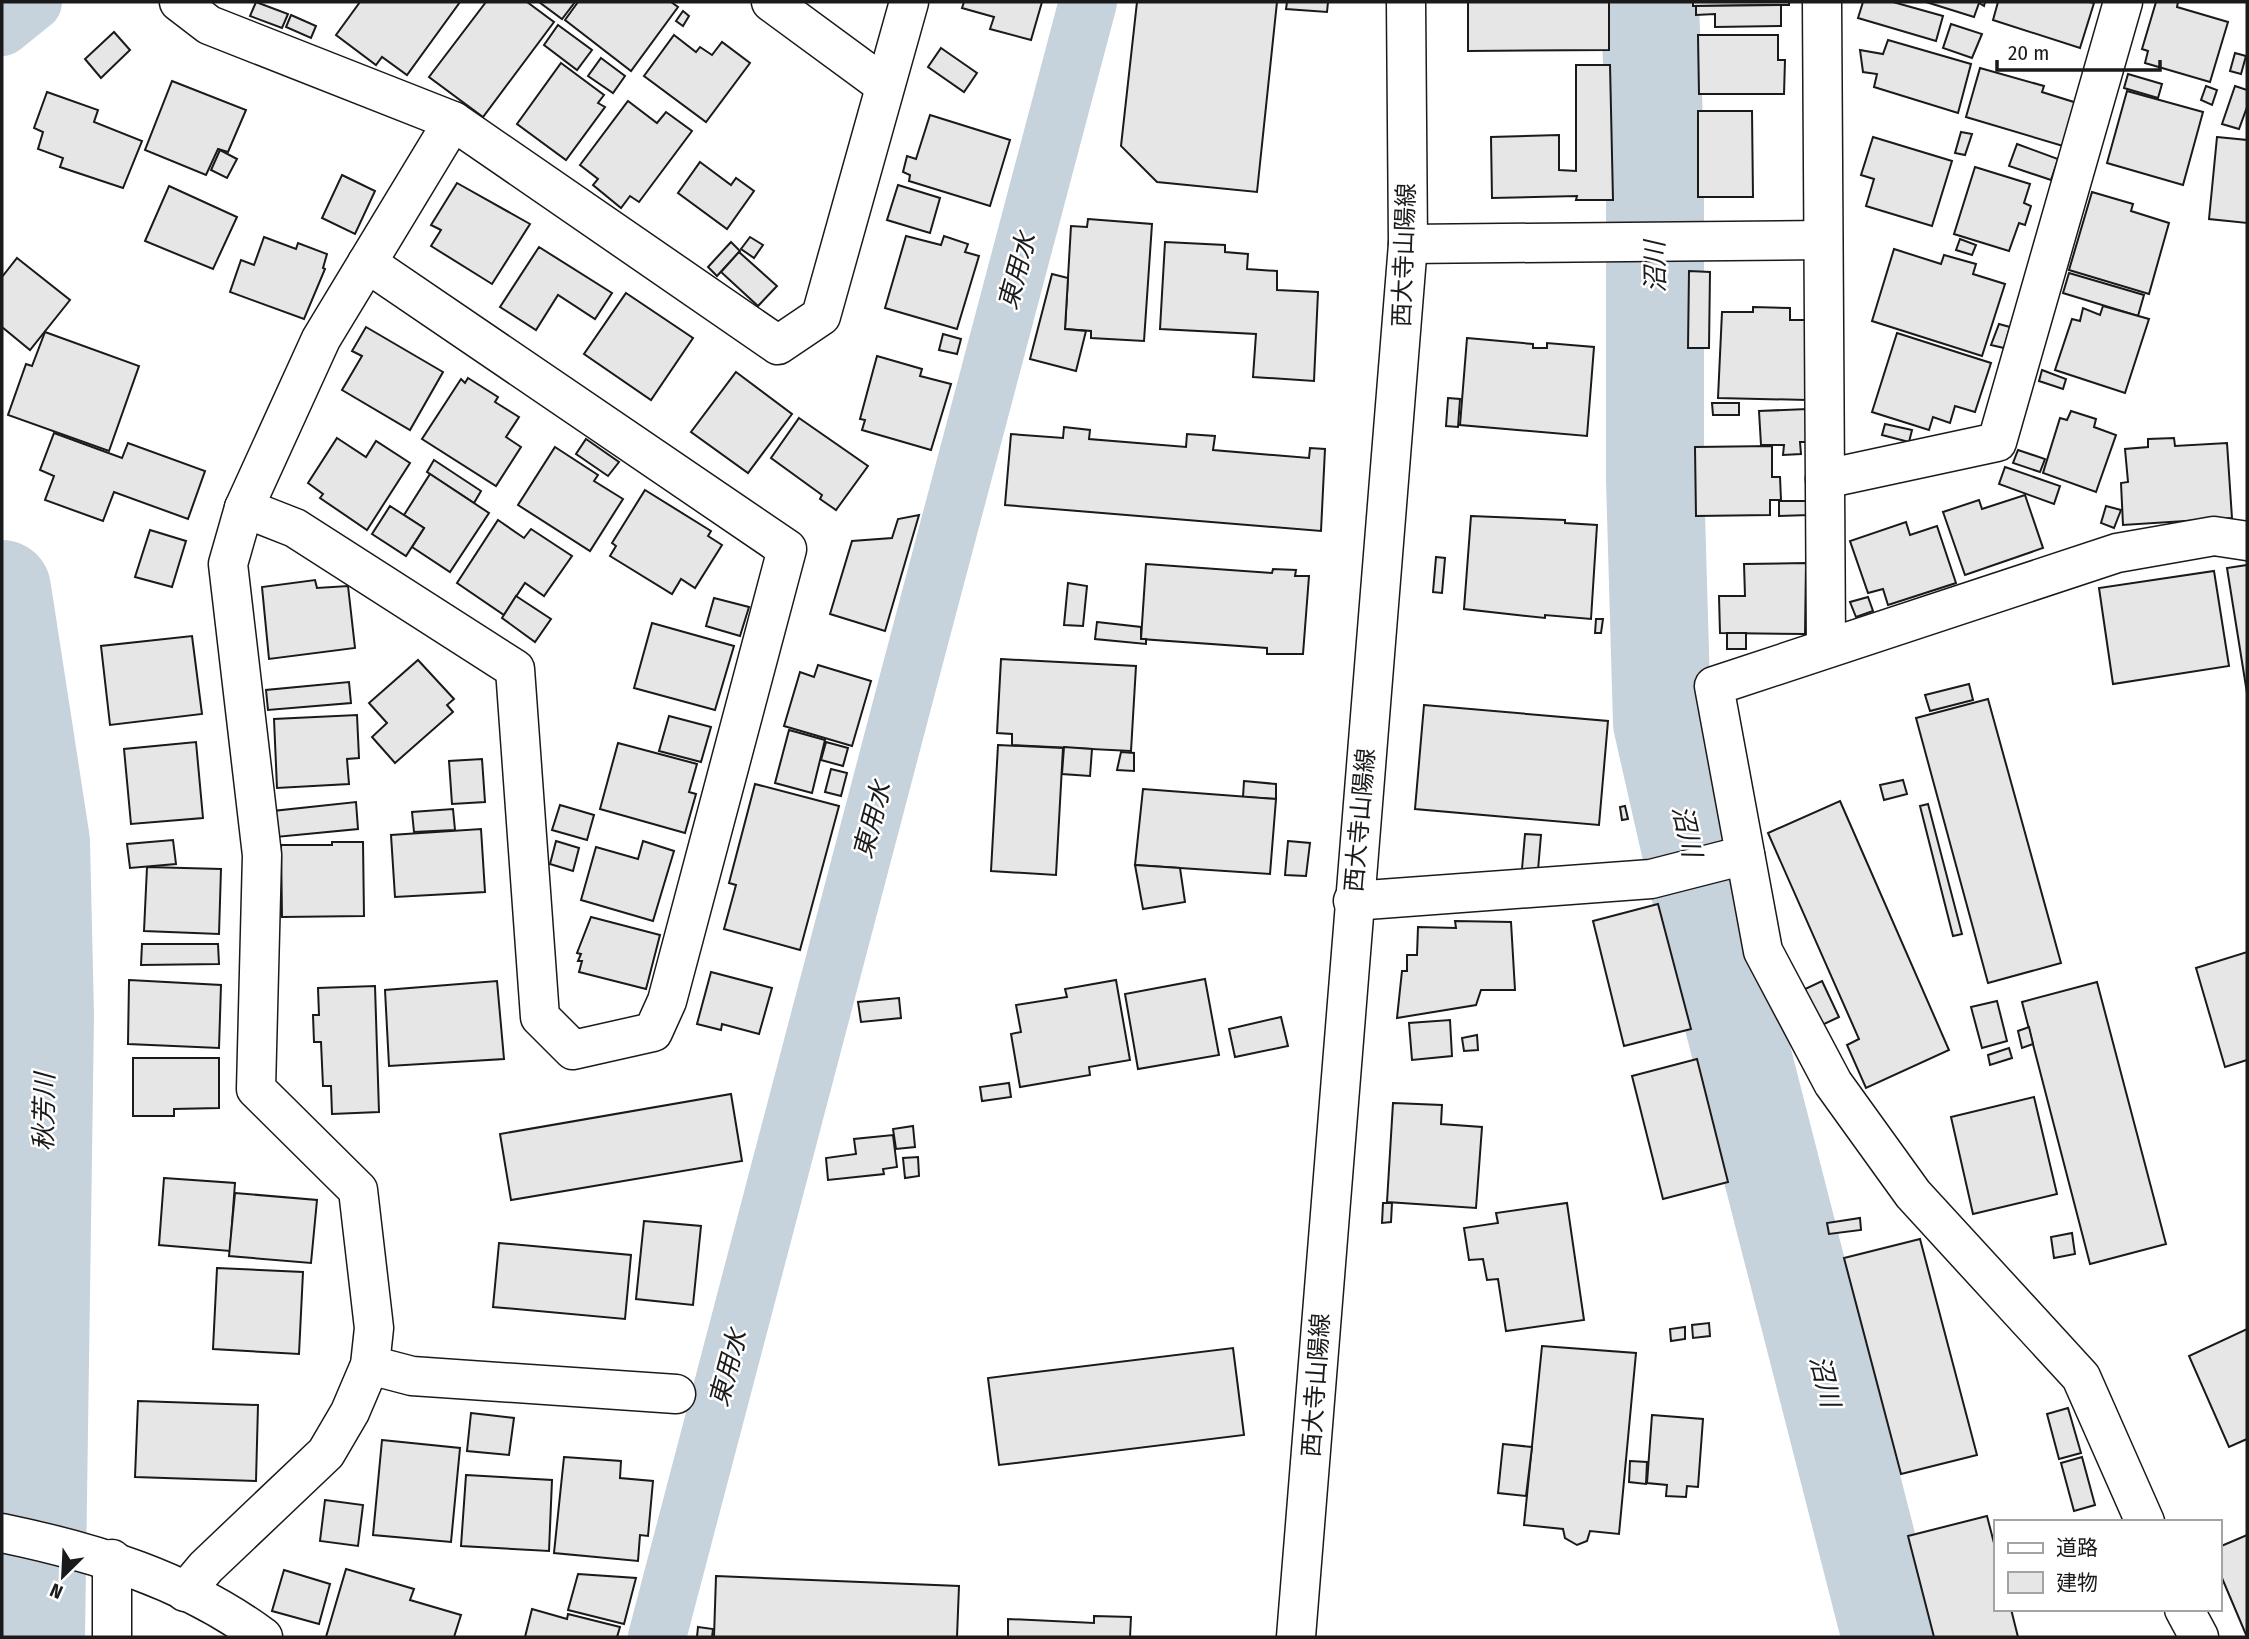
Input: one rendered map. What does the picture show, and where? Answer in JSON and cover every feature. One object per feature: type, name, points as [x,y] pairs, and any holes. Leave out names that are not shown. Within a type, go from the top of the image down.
[{"type":"street","points":[[180,2],[209,25],[453,121],[778,345],[821,316],[909,2]]},
{"type":"street","points":[[771,2],[884,85]]},
{"type":"street","name":"西大寺山陽線","points":[[1296,1637],[1353,901],[1408,244],[1406,2]]},
{"type":"street","points":[[1822,2],[1826,647]]},
{"type":"street","points":[[1825,479],[1997,442],[2123,2]]},
{"type":"street","points":[[185,1592],[206,1567],[326,1453],[351,1412],[370,1364],[374,1328],[358,1190],[256,1089],[262,855],[228,564],[244,508],[321,339],[453,121]]},
{"type":"street","points":[[1408,244],[1823,240]]},
{"type":"street","points":[[244,508],[295,528],[515,669],[540,1017],[573,1050],[653,1032],[667,1001],[787,549],[367,263]]},
{"type":"street","points":[[2144,1520],[2081,1377],[1913,1194],[1833,1083],[1763,951],[1714,686],[2117,553],[2214,536],[2247,541]]},
{"type":"street","points":[[1353,901],[1651,879],[1745,855]]},
{"type":"street","points":[[370,1364],[412,1376],[676,1394]]},
{"type":"street","points":[[2,1533],[68,1546],[112,1559],[185,1592],[263,1637]]},
{"type":"street","points":[[112,1559],[112,1637]]},
{"type":"street","points":[[2184,1611],[2199,1637]]},
{"type":"building","points":[[256,2],[288,14],[282,28],[250,16]]},
{"type":"building","points":[[360,2],[460,2],[407,75],[382,57],[376,65],[336,35]]},
{"type":"building","points":[[486,2],[527,2],[554,22],[483,117],[429,77]]},
{"type":"building","points":[[539,2],[575,2],[562,19]]},
{"type":"building","points":[[578,2],[671,2],[678,7],[631,71],[565,20]]},
{"type":"building","points":[[964,2],[1042,2],[1031,40],[990,29],[994,17],[962,8]]},
{"type":"building","points":[[1137,2],[1277,2],[1257,192],[1157,182],[1121,146]]},
{"type":"building","points":[[1287,2],[1328,2],[1327,12],[1286,9]]},
{"type":"building","points":[[1468,2],[1609,2],[1609,50],[1468,51]]},
{"type":"building","points":[[1693,2],[1789,2],[1789,5],[1693,6]]},
{"type":"building","points":[[1863,2],[1893,2],[1943,16],[1936,41],[1858,18]]},
{"type":"building","points":[[1926,2],[1985,2],[1984,6],[1979,3],[1974,17]]},
{"type":"building","points":[[1998,2],[2094,3],[2080,48],[1993,20]]},
{"type":"building","points":[[2156,2],[2178,2],[2177,7],[2228,22],[2210,82],[2145,63],[2148,51],[2142,49]]},
{"type":"building","points":[[1781,5],[1781,26],[1715,27],[1715,14],[1696,15],[1696,6]]},
{"type":"building","points":[[683,11],[689,16],[683,26],[676,21]]},
{"type":"building","points":[[291,15],[316,26],[311,38],[286,27]]},
{"type":"building","points":[[1951,24],[1982,34],[1972,58],[1943,48]]},
{"type":"building","points":[[558,25],[592,50],[577,70],[544,45]]},
{"type":"building","points":[[114,32],[130,50],[101,78],[85,59]]},
{"type":"building","points":[[674,35],[696,52],[700,47],[712,55],[722,42],[750,63],[706,122],[644,76]]},
{"type":"building","points":[[1698,35],[1778,35],[1778,60],[1785,60],[1784,94],[1699,94]]},
{"type":"building","points":[[1888,40],[1971,64],[1958,113],[1874,87],[1877,74],[1863,72],[1860,50],[1883,54]]},
{"type":"building","points":[[941,48],[977,73],[964,92],[928,67]]},
{"type":"building","points":[[2235,53],[2246,56],[2241,74],[2230,71]]},
{"type":"building","points":[[601,58],[625,76],[613,93],[588,76]]},
{"type":"building","points":[[561,63],[604,95],[598,103],[605,107],[566,160],[517,124]]},
{"type":"building","points":[[1576,65],[1610,65],[1613,200],[1576,200],[1577,196],[1492,198],[1491,137],[1559,135],[1559,170],[1576,171]]},
{"type":"building","points":[[1980,68],[2044,86],[2042,92],[2077,103],[2063,146],[1966,117]]},
{"type":"building","points":[[2128,74],[2162,84],[2158,98],[2124,88]]},
{"type":"building","points":[[172,81],[246,110],[228,152],[218,149],[206,175],[145,150]]},
{"type":"building","points":[[2206,86],[2217,90],[2212,105],[2201,100]]},
{"type":"building","points":[[2235,86],[2247,90],[2247,107],[2239,129],[2222,124]]},
{"type":"building","points":[[2127,91],[2203,112],[2183,185],[2107,163]]},
{"type":"building","points":[[47,92],[98,110],[94,122],[142,141],[123,188],[60,167],[63,158],[38,149],[43,132],[34,128]]},
{"type":"building","points":[[628,101],[657,123],[666,112],[692,131],[639,202],[630,196],[621,208],[593,185],[598,179],[580,165]]},
{"type":"building","points":[[1698,111],[1752,111],[1753,197],[1698,197]]},
{"type":"building","points":[[930,115],[1010,140],[990,206],[909,181],[910,175],[903,172],[907,156],[916,159]]},
{"type":"building","points":[[1961,132],[1972,134],[1965,155],[1955,153]]},
{"type":"building","points":[[1873,137],[1952,161],[1932,226],[1866,206],[1874,179],[1861,175]]},
{"type":"building","points":[[2217,137],[2247,140],[2247,223],[2209,219]]},
{"type":"building","points":[[2017,144],[2058,159],[2051,180],[2009,166]]},
{"type":"building","points":[[220,150],[237,159],[227,178],[211,170]]},
{"type":"building","points":[[700,162],[731,185],[736,178],[754,191],[727,229],[678,193]]},
{"type":"building","points":[[1975,167],[2030,184],[2024,203],[2031,206],[2025,225],[2019,223],[2009,251],[1954,234]]},
{"type":"building","points":[[342,175],[375,191],[355,234],[322,218]]},
{"type":"building","points":[[457,183],[530,224],[492,284],[431,246],[441,230],[431,225]]},
{"type":"building","points":[[898,185],[940,198],[930,233],[887,220]]},
{"type":"building","points":[[169,186],[237,217],[213,269],[145,241]]},
{"type":"building","points":[[2092,192],[2133,204],[2131,211],[2169,223],[2149,294],[2069,270]]},
{"type":"building","points":[[1088,219],[1152,224],[1144,341],[1091,338],[1091,331],[1065,329],[1071,226],[1087,227]]},
{"type":"building","points":[[906,236],[941,245],[944,236],[968,244],[965,252],[979,256],[957,329],[885,308]]},
{"type":"building","points":[[264,237],[296,249],[298,243],[327,254],[323,268],[325,269],[304,319],[230,292],[241,260],[254,265]]},
{"type":"building","points":[[750,237],[763,245],[754,258],[741,249]]},
{"type":"building","points":[[1960,239],[1976,245],[1972,255],[1956,250]]},
{"type":"building","points":[[731,242],[740,251],[717,276],[708,267]]},
{"type":"building","points":[[1165,242],[1225,245],[1225,252],[1248,254],[1247,269],[1277,271],[1277,290],[1318,292],[1314,381],[1253,377],[1256,334],[1160,329]]},
{"type":"building","points":[[539,247],[612,293],[595,319],[558,295],[536,330],[500,307]]},
{"type":"building","points":[[1894,249],[1941,264],[1944,255],[1976,264],[1973,274],[2005,284],[1982,356],[1872,321]]},
{"type":"building","points":[[739,252],[777,286],[758,306],[721,272]]},
{"type":"building","points":[[17,258],[70,300],[30,350],[2,327],[2,277]]},
{"type":"building","points":[[1689,271],[1710,272],[1709,348],[1688,348]]},
{"type":"building","points":[[2069,273],[2144,295],[2138,316],[2063,293]]},
{"type":"building","points":[[1052,274],[1068,278],[1065,329],[1086,331],[1076,371],[1030,359]]},
{"type":"building","points":[[626,293],[693,338],[651,400],[584,354]]},
{"type":"building","points":[[2103,306],[2149,319],[2125,393],[2055,370],[2072,319],[2080,321],[2083,308],[2100,315]]},
{"type":"building","points":[[1753,307],[1790,308],[1790,320],[1807,320],[1807,400],[1718,398],[1722,312],[1753,312]]},
{"type":"building","points":[[1999,324],[2010,327],[2004,348],[1991,345]]},
{"type":"building","points":[[366,327],[443,372],[410,430],[342,390],[362,356],[352,351]]},
{"type":"building","points":[[45,332],[139,366],[109,451],[8,415],[26,364],[32,366]]},
{"type":"building","points":[[1897,333],[1991,363],[1975,412],[1955,406],[1950,423],[1933,417],[1929,430],[1872,412]]},
{"type":"building","points":[[943,334],[961,339],[957,354],[939,350]]},
{"type":"building","points":[[1467,338],[1533,344],[1533,348],[1547,348],[1547,343],[1594,347],[1587,436],[1460,425]]},
{"type":"building","points":[[877,356],[922,369],[920,376],[951,384],[931,450],[862,430],[865,420],[860,419]]},
{"type":"building","points":[[2042,370],[2066,379],[2063,389],[2039,381]]},
{"type":"building","points":[[736,372],[792,414],[748,473],[691,432]]},
{"type":"building","points":[[468,378],[498,397],[495,402],[519,417],[506,437],[521,447],[496,486],[422,439],[461,379],[465,383]]},
{"type":"building","points":[[1448,398],[1460,399],[1458,427],[1446,426]]},
{"type":"building","points":[[1712,403],[1739,403],[1739,415],[1713,415]]},
{"type":"building","points":[[1807,409],[1808,442],[1800,442],[1801,454],[1783,455],[1784,445],[1761,445],[1759,411]]},
{"type":"building","points":[[2071,411],[2096,419],[2094,427],[2116,435],[2096,492],[2043,473],[2060,418],[2067,420]]},
{"type":"building","points":[[799,418],[868,466],[836,510],[820,499],[822,495],[771,458]]},
{"type":"building","points":[[1885,424],[1912,430],[1909,442],[1882,435]]},
{"type":"building","points":[[1064,427],[1090,430],[1089,439],[1186,447],[1187,434],[1215,436],[1213,450],[1309,458],[1310,448],[1325,449],[1321,531],[1005,505],[1011,434],[1063,438]]},
{"type":"building","points":[[54,433],[122,458],[128,443],[205,471],[188,519],[114,492],[103,521],[45,500],[54,476],[40,470]]},
{"type":"building","points":[[337,438],[366,457],[376,441],[410,463],[367,530],[320,498],[323,494],[308,483]]},
{"type":"building","points":[[2174,438],[2175,446],[2227,443],[2232,518],[2123,525],[2121,483],[2128,482],[2125,449],[2148,447],[2148,439]]},
{"type":"building","points":[[586,439],[619,462],[608,476],[576,454]]},
{"type":"building","points":[[1772,446],[1772,477],[1780,477],[1781,500],[1770,500],[1770,515],[1696,516],[1695,447]]},
{"type":"building","points":[[555,447],[598,475],[594,481],[623,499],[590,551],[518,505]]},
{"type":"building","points":[[2018,450],[2045,459],[2040,472],[2013,463]]},
{"type":"building","points":[[434,460],[481,491],[474,503],[427,472]]},
{"type":"building","points":[[2005,467],[2060,486],[2054,504],[1999,484]]},
{"type":"building","points":[[430,474],[489,513],[450,572],[412,547],[424,528],[404,515]]},
{"type":"building","points":[[645,490],[711,531],[708,536],[722,545],[695,588],[681,579],[672,594],[610,556],[616,546],[612,543]]},
{"type":"building","points":[[2025,495],[2043,548],[1965,575],[1943,512],[1979,500],[1982,509]]},
{"type":"building","points":[[1779,501],[1809,501],[1809,515],[1779,516]]},
{"type":"building","points":[[390,506],[424,528],[406,556],[372,534]]},
{"type":"building","points":[[2106,506],[2121,510],[2114,528],[2101,523]]},
{"type":"building","points":[[919,515],[885,631],[830,614],[852,541],[892,538],[898,519]]},
{"type":"building","points":[[1471,516],[1565,520],[1565,523],[1597,525],[1591,619],[1545,615],[1545,618],[1464,609]]},
{"type":"building","points":[[498,520],[524,538],[531,529],[572,556],[544,596],[525,583],[504,615],[457,583]]},
{"type":"building","points":[[1906,522],[1910,535],[1937,526],[1956,583],[1888,605],[1883,589],[1868,593],[1850,541]]},
{"type":"building","points":[[150,530],[186,541],[172,587],[135,577]]},
{"type":"building","points":[[1436,557],[1445,558],[1442,593],[1433,592]]},
{"type":"building","points":[[1806,563],[1805,634],[1720,633],[1719,596],[1745,596],[1744,564]]},
{"type":"building","points":[[1146,564],[1272,573],[1273,569],[1296,570],[1295,576],[1309,576],[1303,654],[1267,654],[1267,648],[1141,639]]},
{"type":"building","points":[[2247,565],[2247,693],[2227,568]]},
{"type":"building","points":[[2214,571],[2229,666],[2113,684],[2099,588]]},
{"type":"building","points":[[315,580],[317,588],[348,586],[355,648],[269,659],[262,587]]},
{"type":"building","points":[[1068,583],[1087,586],[1083,626],[1064,625]]},
{"type":"building","points":[[516,596],[551,619],[535,642],[502,618]]},
{"type":"building","points":[[1868,597],[1873,611],[1856,617],[1850,602]]},
{"type":"building","points":[[714,598],[749,607],[740,636],[706,626]]},
{"type":"building","points":[[1596,619],[1603,619],[1601,633],[1595,633]]},
{"type":"building","points":[[1097,622],[1141,627],[1141,639],[1146,639],[1146,644],[1095,639]]},
{"type":"building","points":[[652,623],[734,646],[715,710],[634,688]]},
{"type":"building","points":[[1727,633],[1746,633],[1746,649],[1727,649]]},
{"type":"building","points":[[192,636],[202,714],[110,725],[101,646]]},
{"type":"building","points":[[1001,659],[1136,666],[1131,751],[1012,745],[1012,734],[997,733]]},
{"type":"building","points":[[418,660],[454,699],[447,705],[453,712],[395,763],[372,737],[387,723],[369,703]]},
{"type":"building","points":[[818,665],[871,681],[852,746],[784,726],[800,672],[814,677]]},
{"type":"building","points":[[349,682],[351,703],[268,710],[266,690]]},
{"type":"building","points":[[1969,684],[1973,700],[1930,711],[1925,695]]},
{"type":"building","points":[[1988,699],[2061,963],[1988,983],[1916,718]]},
{"type":"building","points":[[1424,705],[1608,721],[1599,825],[1415,809]]},
{"type":"building","points":[[357,715],[359,758],[347,759],[349,784],[277,788],[274,719]]},
{"type":"building","points":[[669,716],[711,727],[701,762],[659,751]]},
{"type":"building","points":[[789,730],[825,740],[812,793],[775,783]]},
{"type":"building","points":[[196,742],[203,818],[131,824],[124,749]]},
{"type":"building","points":[[826,742],[848,748],[843,766],[821,760]]},
{"type":"building","points":[[618,743],[697,764],[689,792],[696,794],[685,833],[600,809]]},
{"type":"building","points":[[998,745],[1063,748],[1056,875],[991,871]]},
{"type":"building","points":[[1064,747],[1092,749],[1090,776],[1062,774]]},
{"type":"building","points":[[1121,752],[1134,753],[1134,771],[1117,770]]},
{"type":"building","points":[[482,759],[485,802],[452,804],[449,761]]},
{"type":"building","points":[[831,769],[847,773],[841,796],[825,792]]},
{"type":"building","points":[[1903,780],[1907,794],[1884,800],[1880,785]]},
{"type":"building","points":[[1244,781],[1276,784],[1276,799],[1243,797]]},
{"type":"building","points":[[755,784],[839,806],[800,950],[724,929],[736,885],[729,883]]},
{"type":"building","points":[[1143,789],[1276,799],[1270,874],[1135,865]]},
{"type":"building","points":[[1840,801],[1949,1050],[1866,1088],[1847,1045],[1859,1039],[1768,833]]},
{"type":"building","points":[[356,802],[358,829],[276,837],[273,811]]},
{"type":"building","points":[[1928,804],[1962,934],[1953,936],[1920,806]]},
{"type":"building","points":[[560,805],[594,815],[587,840],[552,830]]},
{"type":"building","points":[[1625,806],[1628,819],[1622,820],[1620,807]]},
{"type":"building","points":[[453,809],[455,830],[414,832],[412,812]]},
{"type":"building","points":[[481,829],[485,892],[395,897],[391,835]]},
{"type":"building","points":[[1525,834],[1541,835],[1538,870],[1522,869]]},
{"type":"building","points":[[173,840],[176,864],[130,868],[127,844]]},
{"type":"building","points":[[556,841],[579,848],[573,871],[550,864]]},
{"type":"building","points":[[643,841],[674,851],[653,921],[581,900],[596,847],[638,859]]},
{"type":"building","points":[[1288,841],[1310,843],[1306,876],[1285,875]]},
{"type":"building","points":[[332,842],[363,842],[364,916],[282,917],[281,845],[332,845]]},
{"type":"building","points":[[1135,865],[1180,868],[1185,902],[1143,909]]},
{"type":"building","points":[[147,867],[221,869],[219,934],[144,931]]},
{"type":"building","points":[[1658,904],[1691,1029],[1624,1046],[1593,921]]},
{"type":"building","points":[[591,917],[660,935],[646,989],[579,972],[582,961],[578,961],[581,954],[577,953]]},
{"type":"building","points":[[1455,921],[1511,922],[1515,990],[1481,990],[1476,1005],[1397,1018],[1402,971],[1407,971],[1407,955],[1417,955],[1418,927],[1456,928]]},
{"type":"building","points":[[142,944],[218,944],[219,964],[141,965]]},
{"type":"building","points":[[2247,952],[2247,1060],[2225,1067],[2196,968]]},
{"type":"building","points":[[711,972],[772,988],[759,1034],[722,1024],[721,1030],[697,1024]]},
{"type":"building","points":[[1205,979],[1219,1055],[1138,1069],[1125,994]]},
{"type":"building","points":[[129,980],[221,985],[219,1048],[128,1044]]},
{"type":"building","points":[[1116,980],[1130,1060],[1089,1067],[1090,1075],[1020,1087],[1011,1034],[1021,1032],[1016,1005],[1067,997],[1065,989]]},
{"type":"building","points":[[497,981],[504,1059],[389,1066],[385,990]]},
{"type":"building","points":[[1822,981],[1839,1017],[1820,1026],[1803,990]]},
{"type":"building","points":[[2097,982],[2166,1244],[2090,1264],[2022,1002]]},
{"type":"building","points":[[375,986],[379,1112],[332,1114],[331,1086],[323,1086],[321,1042],[314,1042],[313,1015],[319,1015],[318,988]]},
{"type":"building","points":[[899,998],[901,1018],[861,1022],[858,1002]]},
{"type":"building","points":[[1997,1001],[2007,1041],[1982,1048],[1971,1007]]},
{"type":"building","points":[[1281,1017],[1288,1046],[1235,1057],[1229,1029]]},
{"type":"building","points":[[1450,1020],[1452,1056],[1412,1060],[1409,1023]]},
{"type":"building","points":[[2029,1027],[2033,1044],[2022,1048],[2018,1031]]},
{"type":"building","points":[[1477,1035],[1478,1050],[1464,1051],[1462,1038]]},
{"type":"building","points":[[2009,1048],[2012,1058],[1990,1065],[1988,1055]]},
{"type":"building","points":[[133,1058],[219,1058],[219,1108],[174,1109],[174,1116],[133,1116]]},
{"type":"building","points":[[1697,1059],[1728,1182],[1663,1199],[1632,1076]]},
{"type":"building","points":[[1009,1083],[1011,1097],[982,1101],[980,1087]]},
{"type":"building","points":[[731,1094],[742,1161],[511,1200],[500,1134]]},
{"type":"building","points":[[2034,1097],[2057,1194],[1973,1214],[1951,1117]]},
{"type":"building","points":[[1393,1103],[1442,1105],[1441,1124],[1482,1127],[1476,1208],[1387,1202]]},
{"type":"building","points":[[913,1126],[915,1147],[896,1149],[893,1129]]},
{"type":"building","points":[[893,1135],[897,1167],[883,1169],[884,1174],[828,1180],[826,1158],[856,1154],[854,1139]]},
{"type":"building","points":[[918,1157],[919,1176],[905,1178],[903,1158]]},
{"type":"building","points":[[164,1178],[235,1183],[230,1251],[159,1245]]},
{"type":"building","points":[[235,1193],[317,1200],[311,1263],[229,1256]]},
{"type":"building","points":[[1383,1203],[1392,1203],[1391,1222],[1382,1223]]},
{"type":"building","points":[[1567,1203],[1584,1320],[1506,1331],[1498,1279],[1487,1280],[1483,1259],[1469,1260],[1464,1228],[1498,1223],[1496,1213]]},
{"type":"building","points":[[1860,1218],[1861,1230],[1829,1234],[1827,1223]]},
{"type":"building","points":[[644,1221],[701,1226],[693,1305],[636,1299]]},
{"type":"building","points":[[2072,1233],[2075,1254],[2054,1258],[2051,1237]]},
{"type":"building","points":[[1920,1239],[1977,1455],[1901,1474],[1844,1258]]},
{"type":"building","points":[[499,1243],[631,1255],[625,1319],[493,1307]]},
{"type":"building","points":[[217,1268],[303,1272],[299,1354],[213,1349]]},
{"type":"building","points":[[1709,1323],[1710,1336],[1693,1338],[1692,1325]]},
{"type":"building","points":[[1685,1327],[1685,1339],[1671,1341],[1670,1329]]},
{"type":"building","points":[[2247,1329],[2247,1439],[2229,1447],[2189,1356]]},
{"type":"building","points":[[1542,1346],[1636,1353],[1619,1534],[1590,1531],[1587,1541],[1577,1545],[1565,1538],[1563,1529],[1524,1525]]},
{"type":"building","points":[[1233,1348],[1244,1435],[999,1465],[988,1378]]},
{"type":"building","points":[[138,1401],[258,1405],[256,1481],[135,1477]]},
{"type":"building","points":[[2068,1408],[2081,1453],[2059,1459],[2047,1414]]},
{"type":"building","points":[[471,1413],[514,1418],[509,1455],[467,1451]]},
{"type":"building","points":[[1652,1415],[1703,1419],[1698,1487],[1687,1486],[1686,1497],[1666,1496],[1667,1485],[1647,1483]]},
{"type":"building","points":[[382,1440],[460,1448],[451,1542],[373,1535]]},
{"type":"building","points":[[1503,1444],[1532,1447],[1526,1496],[1498,1493]]},
{"type":"building","points":[[564,1457],[621,1461],[620,1478],[653,1481],[648,1536],[640,1535],[638,1561],[554,1553]]},
{"type":"building","points":[[2082,1457],[2095,1505],[2074,1511],[2061,1463]]},
{"type":"building","points":[[1630,1461],[1647,1462],[1646,1484],[1629,1482]]},
{"type":"building","points":[[466,1475],[552,1480],[549,1551],[461,1546]]},
{"type":"building","points":[[325,1500],[363,1505],[358,1546],[320,1541]]},
{"type":"building","points":[[1987,1516],[1994,1543],[1994,1611],[2012,1611],[2018,1637],[1934,1637],[1908,1536]]},
{"type":"building","points":[[2247,1535],[2247,1637],[2221,1576],[2221,1546]]},
{"type":"building","points":[[346,1569],[414,1589],[410,1600],[461,1615],[454,1637],[326,1637]]},
{"type":"building","points":[[284,1570],[330,1584],[319,1624],[272,1611]]},
{"type":"building","points":[[578,1574],[636,1578],[624,1624],[568,1610]]},
{"type":"building","points":[[716,1576],[959,1586],[957,1637],[714,1637]]},
{"type":"building","points":[[532,1609],[567,1619],[568,1614],[620,1627],[617,1637],[525,1637]]},
{"type":"building","points":[[1094,1616],[1131,1617],[1130,1637],[1008,1637],[1008,1619],[1094,1623]]},
{"type":"building","points":[[698,1627],[713,1629],[712,1637],[697,1637]]},
{"type":"waterway","points":[[2,27],[33,2]]},
{"type":"waterway","name":"東用水","points":[[657,1637],[1088,2]]},
{"type":"waterway","name":"沼川","points":[[1650,2],[1655,155],[1655,479],[1662,723],[1701,895],[1891,1637]]},
{"type":"waterway","name":"秋芳川","points":[[2,589],[41,842],[45,1016],[36,1637]]}]
